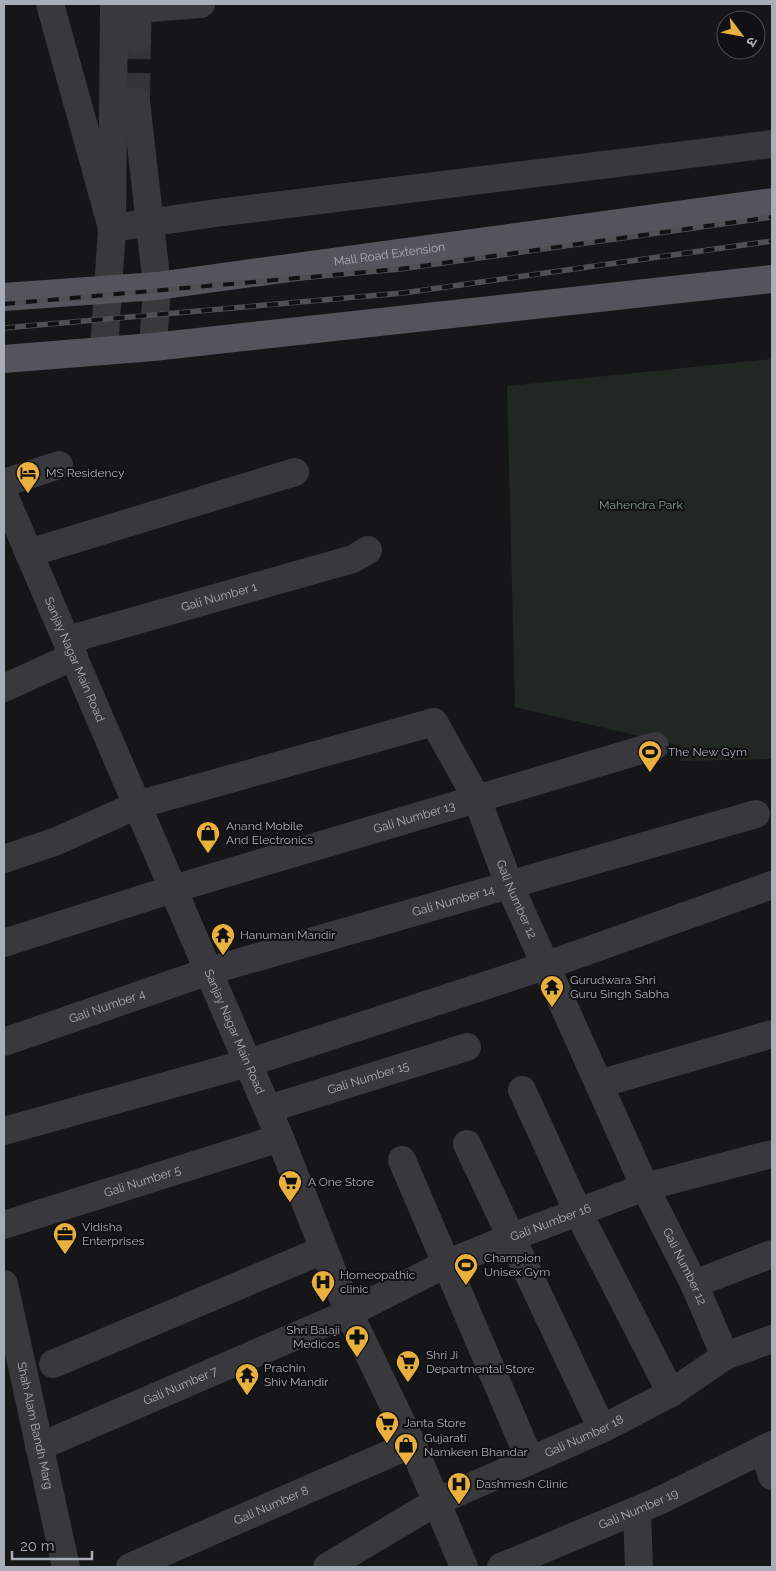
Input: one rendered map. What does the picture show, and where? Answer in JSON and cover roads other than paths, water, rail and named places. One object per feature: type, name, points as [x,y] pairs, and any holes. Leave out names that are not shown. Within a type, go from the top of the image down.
[{"type":"main road","name":"Mall Road Extension","points":[[4,297],[156,286],[772,202]]},
{"type":"main road","points":[[4,359],[153,347],[772,279]]},
{"type":"street","points":[[50,4],[112,228]]},
{"type":"street","points":[[130,5],[201,4]]},
{"type":"street","points":[[104,351],[107,290],[130,5]]},
{"type":"street","points":[[130,5],[137,39]]},
{"type":"street","points":[[136,101],[156,286],[153,347]]},
{"type":"street","points":[[112,228],[216,213],[772,144]]},
{"type":"street","points":[[4,483],[59,465]]},
{"type":"street","points":[[29,553],[295,472]]},
{"type":"street","name":"Sanjay Nagar Main Road","points":[[4,495],[268,1109],[349,1313],[412,1444],[464,1567]]},
{"type":"street","name":"Gali Number 1","points":[[4,688],[71,648],[353,558],[368,550]]},
{"type":"street","name":"Gali Number 12","points":[[137,805],[434,722],[477,799],[508,884],[645,1187],[694,1284],[725,1356]]},
{"type":"street","name":"Gali Number 13","points":[[4,943],[173,889],[655,746]]},
{"type":"street","points":[[4,859],[57,841],[137,805]]},
{"type":"street","name":"Gali Number 14","points":[[209,971],[756,814]]},
{"type":"street","points":[[4,1131],[248,1063],[545,966],[772,885]]},
{"type":"street","name":"Gali Number 4","points":[[4,1042],[209,971]]},
{"type":"street","points":[[599,1084],[772,1034]]},
{"type":"street","name":"Gali Number 15","points":[[268,1109],[468,1047]]},
{"type":"street","points":[[522,1090],[578,1212],[671,1393]]},
{"type":"street","name":"Gali Number 5","points":[[4,1225],[280,1138]]},
{"type":"street","points":[[467,1144],[602,1429]]},
{"type":"street","name":"Gali Number 16","points":[[349,1313],[446,1264],[578,1212],[645,1187],[772,1154]]},
{"type":"street","points":[[402,1160],[530,1460]]},
{"type":"street","points":[[52,1364],[323,1250]]},
{"type":"street","points":[[694,1284],[772,1254]]},
{"type":"street","name":"Shah Alam Bandh Marg","points":[[4,1284],[66,1567]]},
{"type":"street","name":"Gali Number 7","points":[[39,1447],[349,1313]]},
{"type":"street","name":"Gali Number 18","points":[[327,1567],[436,1502],[602,1429],[671,1393],[725,1356],[772,1339]]},
{"type":"street","name":"Gali Number 8","points":[[130,1567],[412,1444]]},
{"type":"street","points":[[768,1447],[772,1476]]},
{"type":"street","name":"Gali Number 19","points":[[501,1567],[637,1511],[768,1447]]},
{"type":"street","points":[[637,1511],[639,1567]]},
{"type":"tunnel","points":[[136,101],[137,39]]},
{"type":"railway","points":[[4,304],[400,269],[772,217]]},
{"type":"railway","points":[[4,328],[403,293],[772,241]]},
{"type":"place","name":"MS Residency","points":[[28,494]]},
{"type":"place","name":"The New Gym","points":[[650,773]]},
{"type":"place","name":"Anand Mobile And Electronics","points":[[208,854]]},
{"type":"place","name":"Hanuman Mandir","points":[[223,956]]},
{"type":"place","name":"Gurudwara Shri Guru Singh Sabha","points":[[552,1008]]},
{"type":"place","name":"A One Store","points":[[290,1203]]},
{"type":"place","name":"Vidisha Enterprises","points":[[65,1255]]},
{"type":"place","name":"Champion Unisex Gym","points":[[466,1286]]},
{"type":"place","name":"Homeopathic clinic","points":[[323,1303]]},
{"type":"place","name":"Shri Balaji Medicos","points":[[357,1358]]},
{"type":"place","name":"Shri Ji Departmental Store","points":[[408,1383]]},
{"type":"place","name":"Prachin Shiv Mandir","points":[[247,1396]]},
{"type":"place","name":"Janta Store","points":[[387,1444]]},
{"type":"place","name":"Gujarati Namkeen Bhandar","points":[[406,1466]]},
{"type":"place","name":"Dashmesh Clinic","points":[[459,1505]]},
{"type":"park label","name":"Mahendra Park","points":[[641,505]]}]
